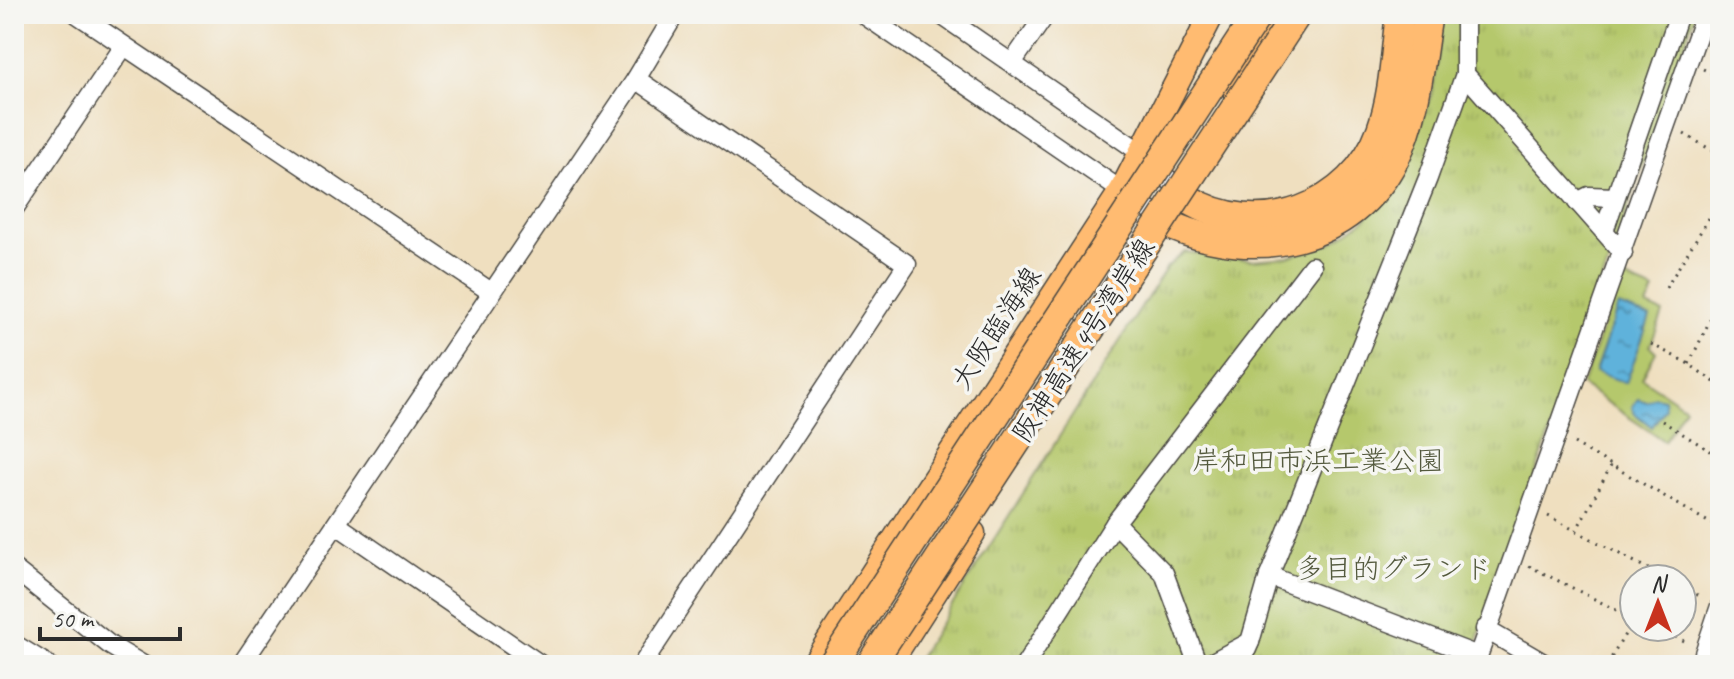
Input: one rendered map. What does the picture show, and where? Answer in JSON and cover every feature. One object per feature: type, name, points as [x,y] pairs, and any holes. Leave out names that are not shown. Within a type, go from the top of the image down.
[{"type":"highway","name":"阪神高速4号湾岸線","points":[[832,665],[1258,14]]},
{"type":"highway","name":"阪神高速4号湾岸線","points":[[870,665],[1297,14]]},
{"type":"highway","points":[[1188,199],[1226,216],[1252,219],[1280,217],[1308,209],[1331,197],[1351,180],[1368,157],[1380,132],[1387,106],[1400,14]]},
{"type":"highway","points":[[1172,226],[1221,243],[1256,244],[1291,240],[1325,228],[1353,210],[1377,186],[1395,159],[1408,126],[1428,14]]},
{"type":"main road","name":"大阪臨海線","points":[[813,665],[1122,190],[1212,14]]},
{"type":"main road","points":[[888,665],[1188,199],[1220,135],[1266,14]]},
{"type":"street","points":[[77,14],[491,292]]},
{"type":"street","points":[[241,665],[636,79],[675,14]]},
{"type":"street","points":[[863,14],[1172,226]]},
{"type":"street","points":[[940,14],[1140,152],[1188,199]]},
{"type":"street","points":[[1012,63],[1046,14]]},
{"type":"street","points":[[1240,665],[1269,576],[1428,178],[1465,74],[1465,14]]},
{"type":"street","points":[[1604,231],[1679,14]]},
{"type":"street","points":[[1269,576],[1476,660],[1623,253],[1705,14]]},
{"type":"street","points":[[14,209],[124,46]]},
{"type":"street","points":[[1465,74],[1623,253]]},
{"type":"street","points":[[636,79],[907,264],[642,665]]},
{"type":"street","points":[[1577,202],[1589,196],[1614,197]]},
{"type":"street","points":[[1025,665],[1115,523],[1312,266]]},
{"type":"street","points":[[1115,523],[1164,573],[1198,665]]},
{"type":"street","points":[[337,525],[541,665]]},
{"type":"street","points":[[14,569],[111,646],[143,665]]},
{"type":"street","points":[[1706,659],[1719,612]]},
{"type":"street","points":[[1485,629],[1547,665]]},
{"type":"street","points":[[1207,665],[1250,642]]},
{"type":"street","points":[[14,644],[48,665]]},
{"type":"path","points":[[1694,64],[1720,77]]},
{"type":"path","points":[[1666,124],[1720,155]]},
{"type":"path","points":[[1666,288],[1720,200]]},
{"type":"path","points":[[1689,364],[1720,299]]},
{"type":"path","points":[[1651,344],[1718,384],[1720,373]]},
{"type":"path","points":[[1662,421],[1720,457]]},
{"type":"path","points":[[1565,439],[1720,529]]},
{"type":"path","points":[[1576,531],[1612,464]]},
{"type":"path","points":[[1530,507],[1637,563]]},
{"type":"path","points":[[1526,565],[1634,619],[1607,665]]},
{"type":"path","points":[[1698,598],[1719,612]]},
{"type":"path","points":[[1680,643],[1706,659]]},
{"type":"green space","name":"岸和田市浜工業公園","points":[[1444,14],[1695,14],[1469,665],[914,665],[1167,267],[1185,252],[1251,260],[1288,257],[1331,243],[1365,219],[1403,176],[1433,89]]},
{"type":"green space","points":[[1621,277],[1654,291],[1647,306],[1663,313],[1650,346],[1656,352],[1642,378],[1685,407],[1664,441],[1582,385]]},
{"type":"water","points":[[1618,306],[1650,317],[1626,383],[1595,372]]},
{"type":"water","points":[[1655,397],[1664,399],[1665,408],[1652,427],[1634,413],[1632,407],[1638,399],[1647,402]]},
{"type":"park label","name":"多目的グランド","points":[[1394,568]]}]
